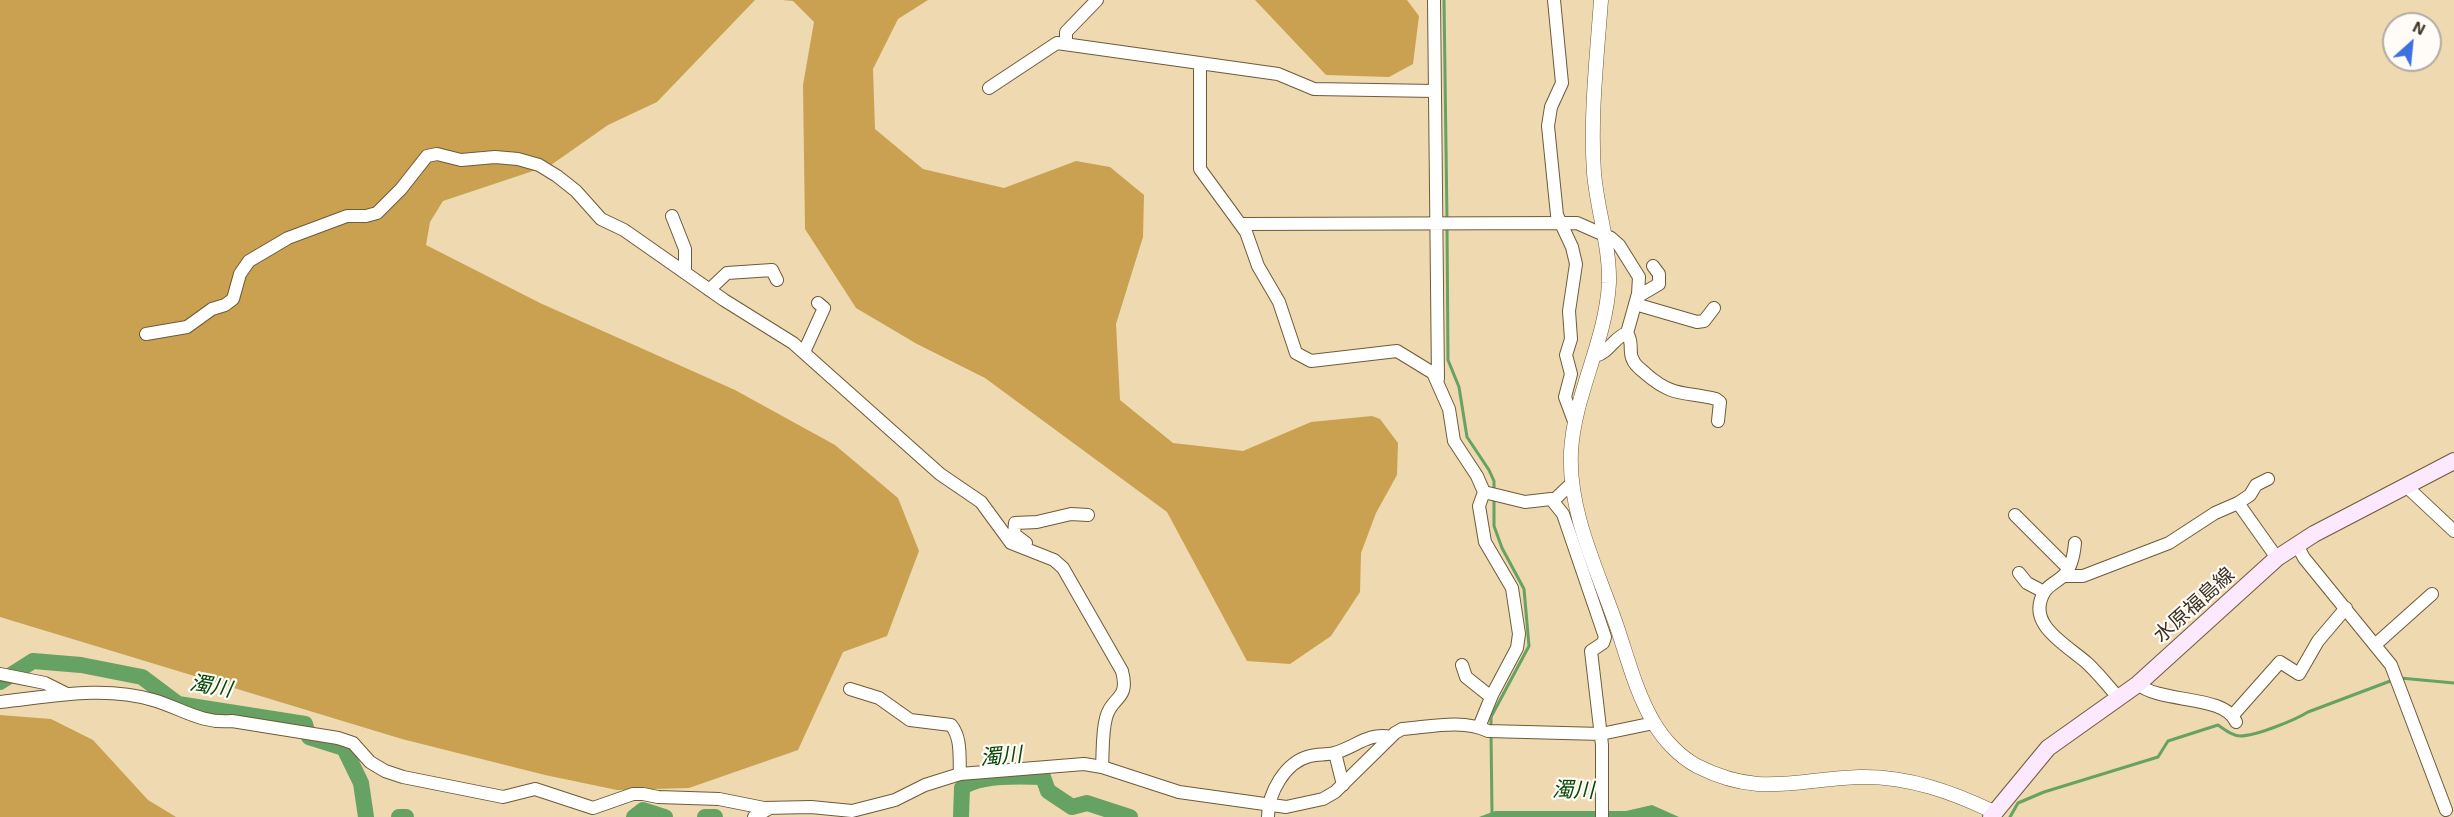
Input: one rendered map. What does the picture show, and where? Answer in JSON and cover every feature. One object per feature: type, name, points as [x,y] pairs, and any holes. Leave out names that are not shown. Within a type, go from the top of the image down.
[{"type":"main road","name":"水原福島線","points":[[1992,814],[2048,748],[2138,684],[2277,558],[2454,461]]},
{"type":"street","points":[[1066,44],[1066,32],[1097,0]]},
{"type":"street","points":[[1434,0],[1435,91],[1445,225],[1438,379]]},
{"type":"street","points":[[1554,0],[1562,83],[1551,107],[1548,126],[1560,224],[1572,247],[1576,264],[1569,310],[1571,339],[1566,356],[1571,374],[1565,397],[1575,424]]},
{"type":"street","points":[[1601,0],[1592,135],[1597,208],[1609,283],[1595,356],[1575,424],[1571,454],[1572,483],[1582,528],[1639,690],[1654,723],[1670,744],[1692,764],[1719,777],[1744,784],[1768,786],[1862,777],[1892,780],[1945,790],[1992,814]]},
{"type":"street","points":[[989,88],[1035,55],[1057,43],[1289,76],[1314,89],[1435,91]]},
{"type":"street","points":[[1200,64],[1200,169],[1246,232],[1258,266],[1279,302],[1296,353],[1301,357],[1321,360],[1397,351],[1433,372],[1438,379],[1449,409],[1454,441],[1477,476],[1492,493],[1525,502],[1536,502],[1546,498],[1553,501],[1563,514],[1605,638],[1603,643],[1591,651],[1601,734],[1602,811]]},
{"type":"street","points":[[146,334],[187,327],[212,309],[225,305],[232,299],[240,274],[249,261],[288,238],[347,216],[366,216],[376,213],[401,189],[420,161],[427,156],[437,154],[461,160],[495,157],[540,165],[576,191],[601,219],[624,230],[709,290],[804,352],[940,474],[985,506],[1011,543],[1043,556],[1063,568],[1122,671],[1126,685],[1124,693],[1106,717],[1102,767]]},
{"type":"street","points":[[672,216],[685,249],[686,272]]},
{"type":"street","points":[[1240,224],[1577,223],[1618,245],[1634,266],[1639,277],[1636,301],[1627,333],[1616,339],[1605,353],[1595,356]]},
{"type":"street","points":[[1636,301],[1659,284],[1659,274],[1653,266]]},
{"type":"street","points":[[709,290],[727,273],[772,270],[777,280]]},
{"type":"street","points":[[1636,301],[1697,321],[1704,321],[1714,308]]},
{"type":"street","points":[[804,352],[824,308],[818,303]]},
{"type":"street","points":[[1627,333],[1631,339],[1631,358],[1635,364],[1660,386],[1670,391],[1716,399],[1720,402],[1718,421]]},
{"type":"street","points":[[2015,515],[2066,572],[2083,576],[2169,543],[2215,513],[2238,503],[2250,495],[2256,485],[2268,479]]},
{"type":"street","points":[[1553,501],[1572,483]]},
{"type":"street","points":[[2406,486],[2454,531]]},
{"type":"street","points":[[1488,730],[1491,697],[1517,648],[1519,634],[1512,588],[1485,542],[1479,506],[1492,493]]},
{"type":"street","points":[[2238,503],[2277,558]]},
{"type":"street","points":[[1043,556],[1040,550],[1014,534],[1012,529],[1015,523],[1037,522],[1071,514],[1088,515]]},
{"type":"street","points":[[2075,543],[2074,556],[2066,572],[2044,592],[2040,603],[2040,613],[2051,634],[2086,663],[2118,697]]},
{"type":"street","points":[[2297,545],[2304,558],[2391,665],[2446,810]]},
{"type":"street","points":[[2019,573],[2027,583],[2044,592]]},
{"type":"street","points":[[2376,644],[2432,594]]},
{"type":"street","points":[[2138,684],[2143,688],[2175,698],[2213,705],[2234,718],[2280,662],[2299,674],[2318,640],[2346,608]]},
{"type":"street","points":[[1462,665],[1466,677],[1491,697]]},
{"type":"street","points":[[0,674],[45,683],[67,694]]},
{"type":"street","points":[[850,689],[879,698],[910,720],[951,725],[956,731],[959,744],[960,774]]},
{"type":"street","points":[[0,702],[67,694],[106,694],[153,700],[193,717],[218,723],[232,721],[338,738],[353,743],[370,762],[385,771],[479,794],[504,797],[535,789],[593,808],[633,794],[719,799],[770,808],[852,811],[895,800],[925,785],[960,774],[1084,764],[1102,767],[1179,792],[1268,811],[1306,805],[1323,799],[1343,785],[1402,729],[1451,725],[1488,730],[1601,734],[1654,723]]},
{"type":"street","points":[[1268,811],[1292,764],[1311,756],[1335,753],[1371,736],[1391,737]]},
{"type":"street","points":[[1335,753],[1343,785]]},
{"type":"street","points":[[753,817],[770,808]]},
{"type":"shaded area","points":[[0,0],[755,0],[657,102],[608,125],[551,165],[443,201],[430,222],[426,245],[540,303],[735,390],[835,445],[898,498],[919,551],[887,636],[843,652],[798,750],[689,788],[617,790],[545,775],[402,739],[0,617]]},
{"type":"shaded area","points":[[782,0],[928,0],[898,19],[873,69],[875,129],[923,169],[1004,188],[1076,161],[1110,167],[1144,195],[1143,237],[1116,324],[1120,400],[1173,443],[1243,451],[1311,422],[1372,416],[1380,419],[1398,443],[1397,475],[1376,513],[1361,553],[1360,592],[1331,636],[1290,664],[1247,661],[1167,512],[985,378],[917,344],[856,308],[805,229],[803,85],[814,22],[793,1]]},
{"type":"shaded area","points":[[1255,0],[1407,0],[1419,16],[1413,64],[1389,77],[1326,75]]},
{"type":"shaded area","points":[[0,715],[51,719],[93,740],[148,800],[176,817],[0,817]]},
{"type":"shaded area","name":"濁川","points":[[1652,805],[1679,817],[1479,817],[1495,811],[1626,811]]},
{"type":"waterway","points":[[1444,0],[1447,220]]},
{"type":"waterway","points":[[1447,227],[1448,360],[1459,387],[1467,437],[1489,470],[1494,481],[1494,492]]},
{"type":"waterway","points":[[1491,727],[1491,717],[1529,646],[1524,589],[1502,548],[1494,526],[1494,498]]},
{"type":"waterway","name":"濁川","points":[[0,682],[33,661],[81,665],[142,677],[178,704],[305,724],[309,737],[344,748],[361,783],[366,817]]},
{"type":"waterway","points":[[2400,678],[2454,683]]},
{"type":"waterway","points":[[2010,817],[2018,803],[2044,792],[2158,757],[2168,741],[2218,725],[2237,736],[2256,733],[2393,680]]},
{"type":"waterway","points":[[1491,733],[1492,813]]},
{"type":"waterway","name":"濁川","points":[[961,817],[962,788],[969,783],[989,778],[1024,776],[1043,777],[1048,791],[1072,807],[1087,803],[1130,817]]},
{"type":"waterway","name":"濁川","points":[[634,817],[643,810],[665,817]]},
{"type":"waterway","name":"濁川","points":[[399,817],[406,817]]},
{"type":"waterway","name":"濁川","points":[[705,817],[715,817]]}]
